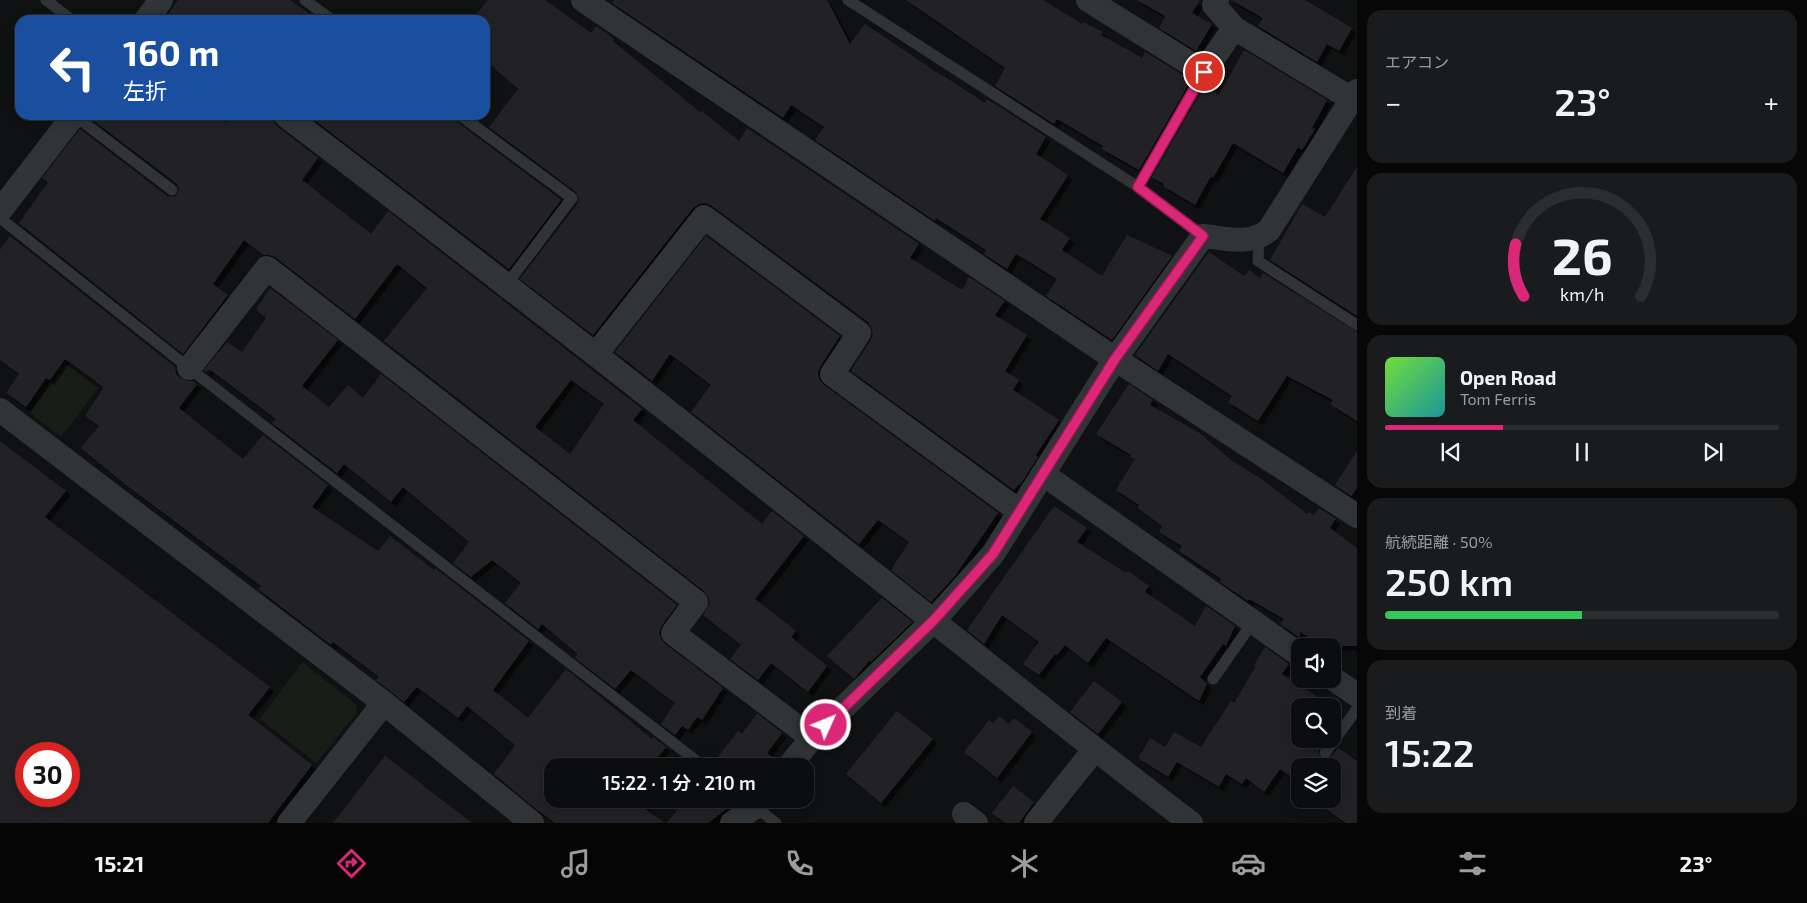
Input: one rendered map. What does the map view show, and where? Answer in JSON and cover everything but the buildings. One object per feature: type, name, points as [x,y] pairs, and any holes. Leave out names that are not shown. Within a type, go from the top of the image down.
[{"type":"street","points":[[583,0],[1115,359],[1357,516]]},
{"type":"street","points":[[1088,0],[1204,72],[1234,28]]},
{"type":"street","points":[[796,758],[812,738],[934,620],[993,554],[1115,359],[1203,236],[1252,240],[1259,238],[1269,230],[1354,95],[1234,28],[1214,5],[1217,0]]},
{"type":"street","points":[[0,211],[70,120]]},
{"type":"street","points":[[292,120],[507,284],[934,620],[1094,750],[1191,823]]},
{"type":"street","points":[[596,354],[704,217],[860,333],[832,374],[1019,511]]},
{"type":"street","points":[[189,368],[267,268],[696,602],[673,633],[812,738]]},
{"type":"street","points":[[0,410],[384,703],[532,823]]},
{"type":"street","points":[[1043,474],[1291,649]]},
{"type":"street","points":[[1341,684],[1357,695]]},
{"type":"street","points":[[290,823],[384,703]]},
{"type":"street","points":[[1036,823],[1094,750]]},
{"type":"street","points":[[732,823],[747,808]]},
{"type":"lane","points":[[46,0],[65,15]]},
{"type":"lane","points":[[305,0],[325,15]]},
{"type":"lane","points":[[848,0],[1138,187],[1203,236]]},
{"type":"lane","points":[[1138,187],[1204,72]]},
{"type":"lane","points":[[81,120],[172,190]]},
{"type":"lane","points":[[467,120],[572,198],[507,284]]},
{"type":"lane","points":[[0,218],[189,368],[693,758]]},
{"type":"lane","points":[[1259,238],[1258,261],[1357,325]]},
{"type":"lane","points":[[1213,679],[1253,622]]},
{"type":"lane","points":[[1325,753],[1357,709]]},
{"type":"lane","points":[[761,808],[776,823]]},
{"type":"shaded area","points":[[66,364],[98,388],[61,437],[30,413]]},
{"type":"shaded area","points":[[302,662],[356,704],[357,713],[316,763],[260,719]]},
{"type":"route","points":[[826,725],[934,620],[993,554],[1115,359],[1203,236],[1138,187],[1204,72]]}]
